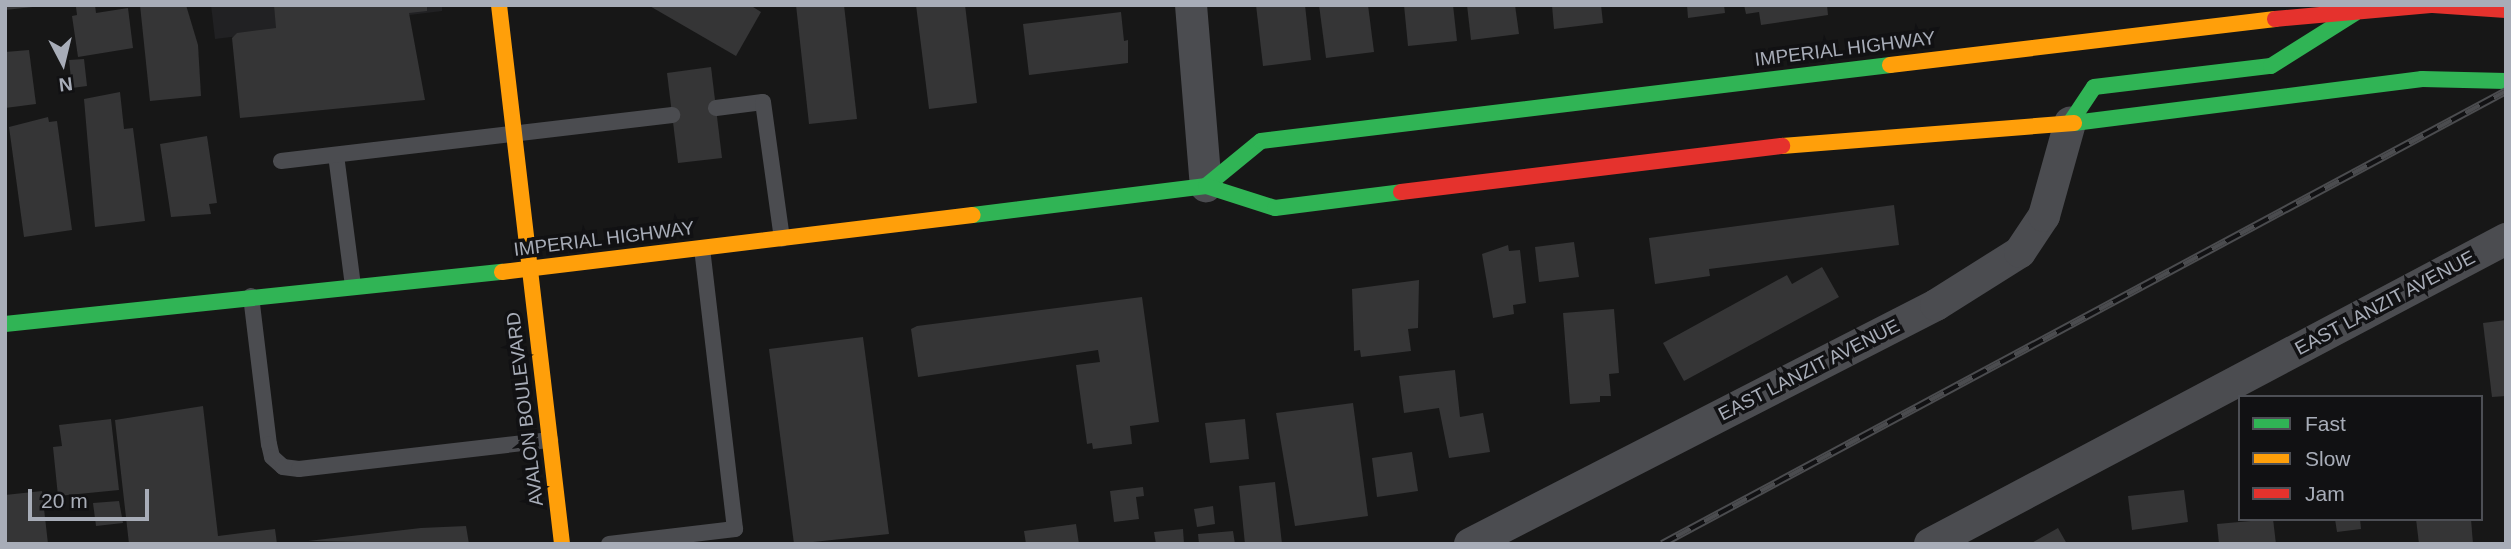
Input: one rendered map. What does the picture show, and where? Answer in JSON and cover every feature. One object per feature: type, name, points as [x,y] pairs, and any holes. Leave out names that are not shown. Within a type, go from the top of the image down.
[{"type":"main road","name":"AVALON BOULEVARD","points":[[499,5],[562,544]]},
{"type":"main road","name":"IMPERIAL HIGHWAY","points":[[1206,186],[1261,141],[2363,8],[2399,6],[2506,10]]},
{"type":"main road","points":[[2070,123],[2094,87],[2271,66],[2363,8]]},
{"type":"main road","name":"IMPERIAL HIGHWAY","points":[[5,324],[251,296],[530,269],[1206,186],[1275,208],[1699,153],[2070,123],[2422,79],[2506,81]]},
{"type":"street","points":[[1191,5],[1206,186]]},
{"type":"street","name":"EAST LANZIT AVENUE","points":[[1470,544],[1936,305],[2020,252],[2044,216],[2070,123]]},
{"type":"street","name":"EAST LANZIT AVENUE","points":[[1930,544],[2506,239]]},
{"type":"lane","points":[[716,108],[763,102],[782,239]]},
{"type":"lane","points":[[281,161],[514,136],[672,115]]},
{"type":"lane","points":[[336,155],[353,286]]},
{"type":"lane","points":[[609,544],[735,529],[702,248]]},
{"type":"lane","points":[[251,296],[268,444],[272,457],[283,467],[299,469],[550,440]]},
{"type":"shaded area","points":[[211,5],[442,5],[442,11],[215,39]]},
{"type":"building","points":[[5,5],[33,5],[33,7],[5,10]]},
{"type":"building","points":[[95,5],[96,13],[128,8],[133,48],[78,57],[72,16],[77,15],[76,7]]},
{"type":"building","points":[[140,5],[186,5],[198,45],[201,96],[150,101]]},
{"type":"building","points":[[274,5],[427,5],[427,11],[409,13],[425,100],[240,118],[232,38],[237,33],[276,28]]},
{"type":"building","points":[[648,5],[750,5],[761,12],[736,56]]},
{"type":"building","points":[[796,5],[844,5],[857,119],[809,124]]},
{"type":"building","points":[[916,5],[965,5],[977,103],[929,109]]},
{"type":"building","points":[[1256,5],[1305,5],[1311,60],[1263,66]]},
{"type":"building","points":[[1319,5],[1368,5],[1374,52],[1326,58]]},
{"type":"building","points":[[1404,5],[1453,5],[1457,41],[1408,46]]},
{"type":"building","points":[[1467,5],[1515,5],[1519,34],[1471,40]]},
{"type":"building","points":[[1552,5],[1601,5],[1603,23],[1554,29]]},
{"type":"building","points":[[1687,5],[1724,5],[1725,13],[1688,18]]},
{"type":"building","points":[[1744,5],[1827,5],[1828,15],[1761,25],[1759,12],[1746,14]]},
{"type":"building","points":[[1121,12],[1124,41],[1128,40],[1128,63],[1029,75],[1023,24]]},
{"type":"building","points":[[29,50],[36,104],[5,108],[5,52]]},
{"type":"building","points":[[84,59],[87,86],[72,88],[69,60]]},
{"type":"building","points":[[711,67],[722,158],[678,163],[667,73]]},
{"type":"building","points":[[120,92],[124,129],[133,128],[145,221],[95,227],[84,99]]},
{"type":"building","points":[[48,117],[49,122],[57,121],[72,230],[24,237],[9,127]]},
{"type":"building","points":[[207,136],[217,203],[209,204],[211,214],[171,217],[160,144]]},
{"type":"building","points":[[1894,205],[1899,245],[1709,269],[1710,276],[1655,284],[1649,238]]},
{"type":"building","points":[[1574,242],[1579,277],[1539,282],[1535,247]]},
{"type":"building","points":[[1508,245],[1509,251],[1520,250],[1526,303],[1513,305],[1514,314],[1493,318],[1482,254]]},
{"type":"building","points":[[1822,267],[1839,297],[1684,381],[1663,343],[1787,275],[1792,284]]},
{"type":"building","points":[[1419,280],[1418,328],[1408,329],[1411,351],[1361,357],[1360,350],[1354,351],[1352,289]]},
{"type":"building","points":[[1142,297],[1159,422],[1130,426],[1132,444],[1093,449],[1092,443],[1087,444],[1076,365],[1100,362],[1098,350],[918,377],[911,329],[917,326]]},
{"type":"building","points":[[1614,309],[1619,373],[1609,374],[1611,396],[1600,396],[1600,402],[1570,404],[1563,313]]},
{"type":"building","points":[[2506,320],[2506,396],[2492,397],[2483,323]]},
{"type":"building","points":[[863,337],[889,534],[794,544],[769,349]]},
{"type":"building","points":[[1455,370],[1460,417],[1483,413],[1490,452],[1449,458],[1439,408],[1404,413],[1399,376]]},
{"type":"building","points":[[1353,403],[1368,516],[1295,526],[1276,413]]},
{"type":"building","points":[[203,406],[218,536],[275,529],[277,544],[129,544],[115,420]]},
{"type":"building","points":[[111,419],[119,490],[58,496],[53,447],[62,446],[59,425]]},
{"type":"building","points":[[1245,419],[1249,459],[1210,463],[1205,423]]},
{"type":"building","points":[[1412,452],[1418,491],[1377,497],[1372,458]]},
{"type":"building","points":[[1275,482],[1282,544],[1245,544],[1239,486]]},
{"type":"building","points":[[1143,487],[1144,496],[1136,497],[1139,519],[1114,522],[1110,491]]},
{"type":"building","points":[[2184,490],[2188,522],[2132,530],[2128,496]]},
{"type":"building","points":[[42,491],[48,544],[5,544],[5,495]]},
{"type":"building","points":[[119,501],[123,523],[96,526],[93,503]]},
{"type":"building","points":[[1213,506],[1215,524],[1197,527],[1194,509]]},
{"type":"building","points":[[2273,521],[2276,544],[2219,544],[2217,524]]},
{"type":"building","points":[[2335,521],[2360,521],[2361,529],[2337,532]]},
{"type":"building","points":[[2416,521],[2471,521],[2473,544],[2419,544]]},
{"type":"building","points":[[1076,524],[1079,544],[1026,544],[1024,531]]},
{"type":"building","points":[[466,526],[469,544],[308,541],[421,528]]},
{"type":"building","points":[[2058,528],[2067,544],[2030,544]]},
{"type":"building","points":[[1183,529],[1184,544],[1156,544],[1154,532]]},
{"type":"building","points":[[1233,531],[1235,544],[1199,544],[1198,534]]},
{"type":"railway","points":[[1662,544],[2506,91]]},
{"type":"traffic: fast","points":[[2070,123],[2094,87],[2271,66],[2355,13]]},
{"type":"traffic: fast","points":[[1206,186],[1261,141],[1890,65]]},
{"type":"traffic: fast","points":[[2074,123],[2422,79],[2506,81]]},
{"type":"traffic: fast","points":[[973,215],[1206,186],[1275,208],[1401,192]]},
{"type":"traffic: fast","points":[[5,324],[502,272]]},
{"type":"traffic: slow","points":[[499,5],[562,544]]},
{"type":"traffic: slow","points":[[1890,65],[2275,19]]},
{"type":"traffic: slow","points":[[1782,146],[2074,123]]},
{"type":"traffic: slow","points":[[502,272],[973,215]]},
{"type":"traffic: jam","points":[[2275,19],[2433,5],[2506,10]]},
{"type":"traffic: jam","points":[[1401,192],[1782,146]]}]
